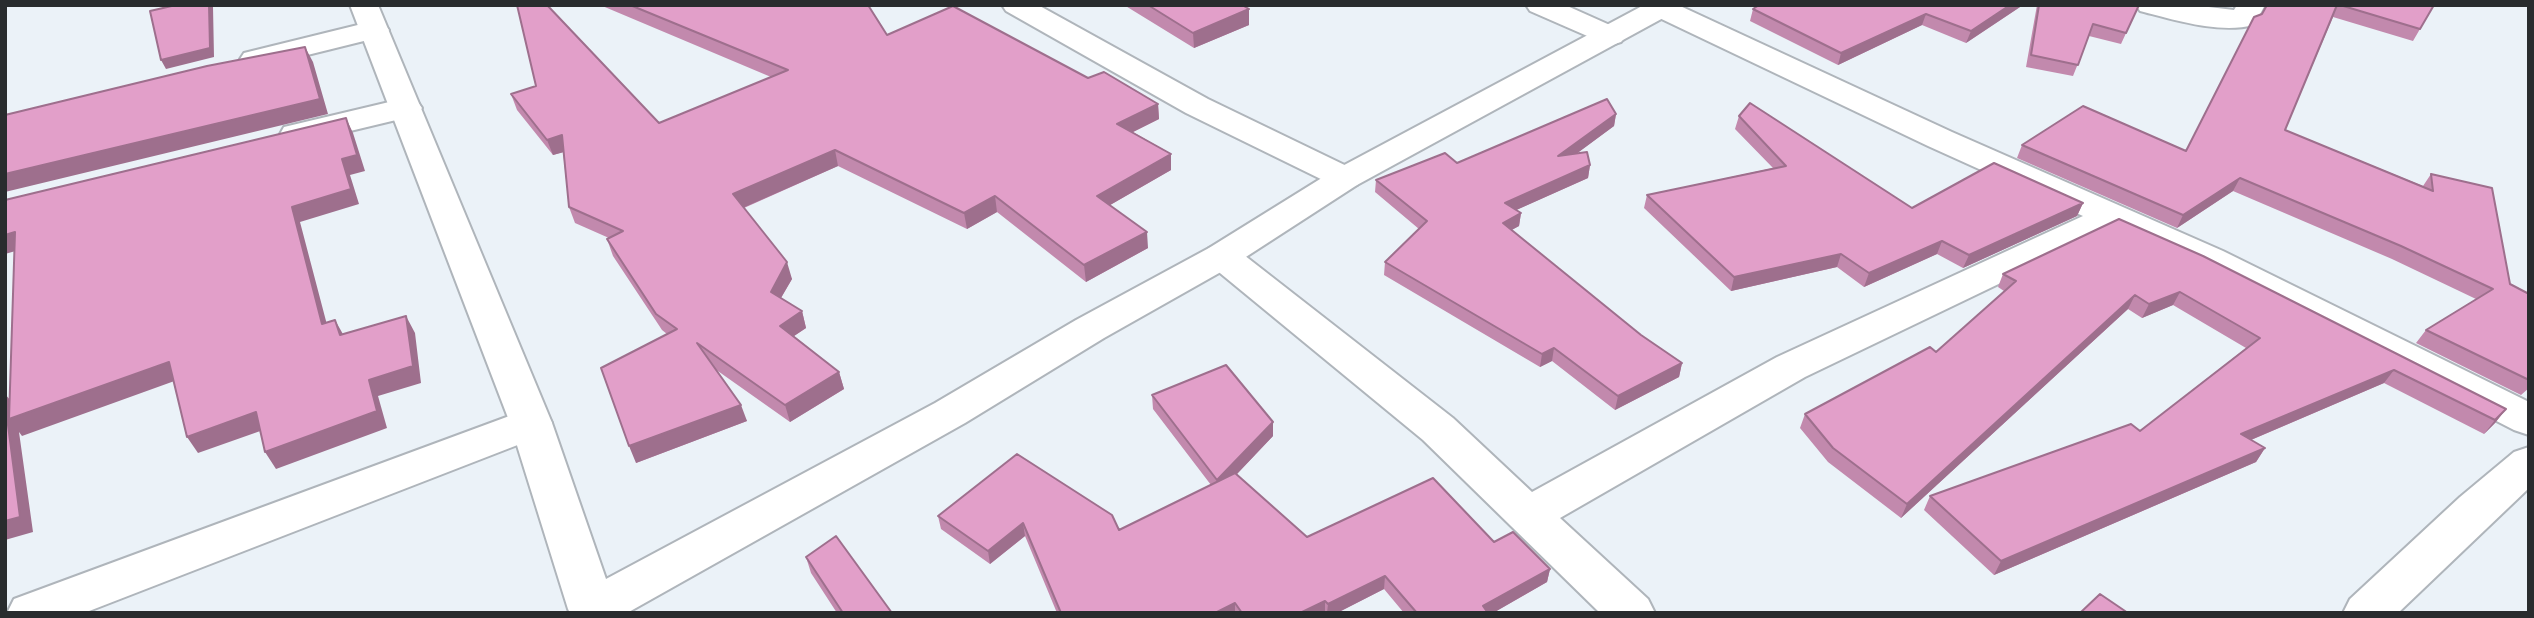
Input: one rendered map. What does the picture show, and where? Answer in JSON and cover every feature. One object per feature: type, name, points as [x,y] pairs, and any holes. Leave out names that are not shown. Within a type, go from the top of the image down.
[{"type":"street","points":[[1016,5],[1197,106],[1345,177]]},
{"type":"street","points":[[1540,5],[1611,36]]},
{"type":"street","points":[[2150,5],[2207,17],[2244,19],[2251,5]]},
{"type":"street","points":[[229,66],[369,18],[531,423],[593,611],[849,470],[1222,256],[1345,177],[1663,7],[1940,139],[2210,259],[2529,420]]},
{"type":"street","points":[[272,140],[406,108]]},
{"type":"street","points":[[1530,514],[1791,367],[2114,215]]},
{"type":"street","points":[[1222,256],[1437,429],[1530,514],[1631,613]]},
{"type":"street","points":[[31,613],[531,423]]},
{"type":"street","points":[[2367,613],[2476,509],[2529,463]]},
{"type":"building","points":[[176,5],[209,5],[210,48],[161,60],[150,11]]},
{"type":"building","points":[[517,5],[547,5],[659,123],[788,70],[630,5],[868,5],[887,35],[953,6],[1088,78],[1104,72],[1158,104],[1117,124],[1171,154],[1097,196],[1147,232],[1084,265],[995,196],[964,213],[835,150],[733,194],[787,262],[771,292],[802,311],[780,326],[839,372],[785,405],[697,343],[741,405],[629,446],[601,368],[677,329],[656,314],[607,239],[623,231],[569,207],[562,135],[547,140],[511,94],[536,86]]},
{"type":"building","points":[[1148,5],[1242,5],[1249,9],[1193,33]]},
{"type":"building","points":[[1759,5],[2010,5],[1971,31],[1926,14],[1841,53],[1753,9]]},
{"type":"building","points":[[2039,5],[2139,5],[2126,33],[2093,24],[2078,65],[2031,55]]},
{"type":"building","points":[[2267,5],[2337,5],[2285,130],[2433,191],[2431,174],[2492,188],[2510,284],[2529,294],[2529,380],[2426,330],[2493,289],[2401,246],[2240,178],[2183,215],[2022,145],[2083,106],[2186,151],[2254,17],[2262,14]]},
{"type":"building","points":[[2340,5],[2434,5],[2420,29]]},
{"type":"building","points":[[305,47],[320,99],[5,174],[5,115],[207,66]]},
{"type":"building","points":[[1607,99],[1616,114],[1558,156],[1587,152],[1590,165],[1505,203],[1521,213],[1503,223],[1641,335],[1682,363],[1618,396],[1554,348],[1542,354],[1385,262],[1427,221],[1376,180],[1445,153],[1457,163]]},
{"type":"building","points":[[1750,103],[1912,208],[1994,163],[2083,203],[1969,255],[1942,241],[1869,273],[1841,254],[1734,277],[1647,195],[1786,166],[1739,116]]},
{"type":"building","points":[[346,118],[357,155],[342,159],[351,189],[292,207],[322,324],[335,320],[340,335],[406,316],[413,366],[369,380],[377,411],[265,452],[256,412],[187,437],[169,362],[9,419],[15,232],[5,235],[5,200]]},
{"type":"building","points":[[2119,219],[2203,256],[2506,409],[2495,420],[2394,370],[2241,434],[2265,448],[2001,561],[1930,496],[2131,424],[2140,431],[2260,338],[2180,292],[2149,304],[2135,295],[1907,504],[1833,448],[1805,414],[1930,347],[1936,352],[2016,281],[2003,274]]},
{"type":"building","points":[[1226,365],[1273,422],[1217,480],[1152,395]]},
{"type":"building","points":[[5,402],[20,517],[5,521]]},
{"type":"building","points":[[1017,454],[1112,515],[1119,530],[1235,473],[1307,537],[1433,478],[1494,542],[1513,532],[1550,569],[1483,606],[1488,613],[1417,613],[1385,576],[1328,604],[1325,601],[1300,613],[1242,613],[1235,603],[1215,613],[1061,613],[1023,523],[988,551],[938,516]]},
{"type":"building","points":[[836,536],[892,613],[843,613],[806,557]]},
{"type":"building","points":[[2100,594],[2128,613],[2080,613]]}]
